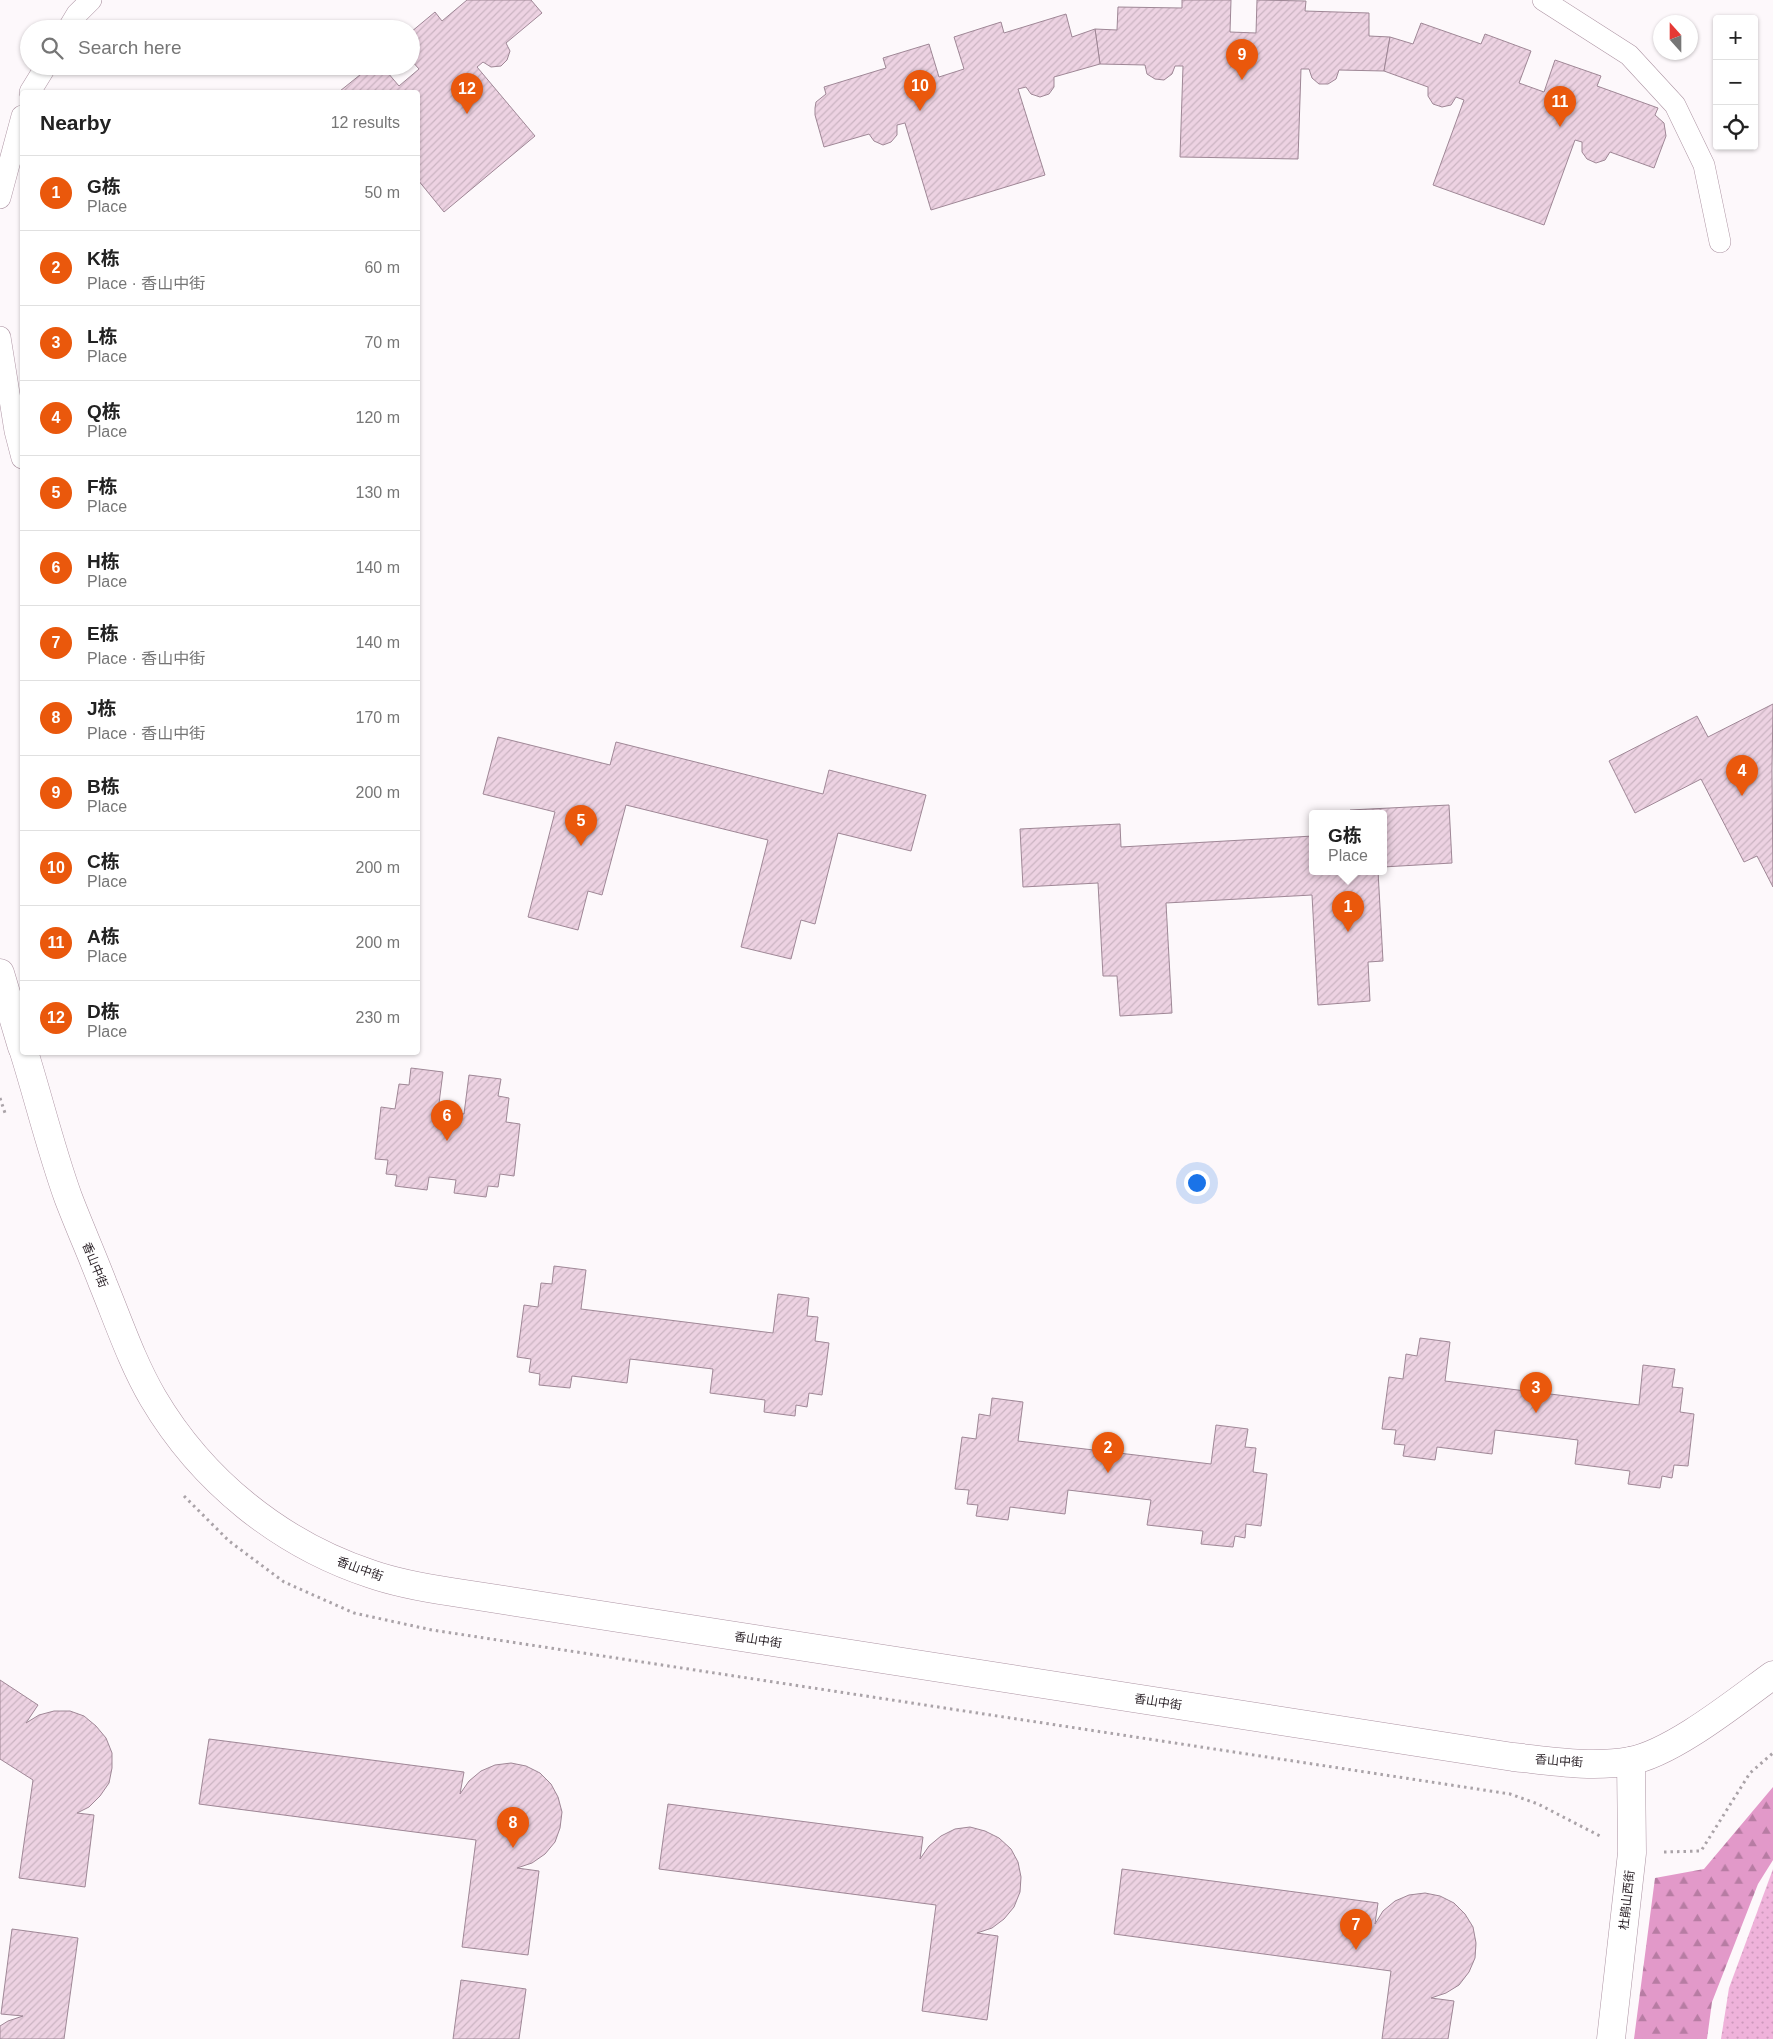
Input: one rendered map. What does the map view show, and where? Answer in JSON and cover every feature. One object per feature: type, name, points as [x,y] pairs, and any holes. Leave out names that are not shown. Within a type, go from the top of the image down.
[{"type":"street","points":[[0,973],[20,1040]]},
{"type":"street","name":"香山中街","points":[[25,1055],[68,1195],[134,1362],[153,1398],[175,1433],[201,1465],[230,1493],[262,1519],[296,1541],[334,1560],[371,1574],[411,1585],[1513,1757],[1571,1763],[1631,1761],[1655,1752],[1681,1738],[1773,1675]]},
{"type":"street","name":"杜鹃山西街","points":[[1611,2039],[1632,1853],[1631,1761]]},
{"type":"lane","points":[[73,20],[90,0]]},
{"type":"lane","points":[[1543,0],[1629,55],[1675,105],[1704,165],[1720,242]]},
{"type":"lane","points":[[31,90],[40,75]]},
{"type":"lane","points":[[0,198],[20,123]]},
{"type":"lane","points":[[0,337],[15,432],[20,451]]},
{"type":"green space","points":[[1773,1787],[1773,1860],[1758,1884],[1712,2002],[1707,2039],[1634,2039],[1655,1878],[1704,1869]]},
{"type":"shaded area","points":[[1773,1869],[1773,2039],[1721,2039],[1729,1988]]},
{"type":"building","points":[[467,0],[531,0],[542,13],[506,43],[510,51],[507,60],[501,66],[491,67],[483,62],[477,67],[535,136],[444,212],[420,182],[420,90],[341,90],[360,75],[390,75],[399,86],[412,75],[420,75],[420,24],[435,12],[442,21]]},
{"type":"building","points":[[1182,0],[1231,0],[1230,32],[1256,33],[1257,0],[1306,1],[1305,11],[1369,13],[1369,36],[1390,37],[1384,71],[1339,70],[1336,79],[1328,84],[1319,84],[1312,78],[1309,69],[1301,69],[1298,159],[1180,157],[1183,66],[1175,66],[1172,74],[1164,80],[1155,79],[1147,74],[1145,65],[1100,64],[1095,29],[1117,30],[1118,7],[1182,8]]},
{"type":"building","points":[[1066,14],[1072,37],[1095,29],[1100,64],[1054,77],[1054,87],[1049,94],[1040,97],[1031,94],[1026,87],[1018,89],[1045,175],[931,210],[905,123],[897,125],[897,135],[891,142],[883,145],[874,141],[869,134],[824,147],[815,115],[815,108],[816,102],[826,94],[824,87],[886,68],[883,58],[929,44],[939,77],[964,69],[954,37],[1001,22],[1004,33]]},
{"type":"building","points":[[1421,23],[1481,44],[1485,34],[1531,51],[1519,83],[1544,92],[1555,60],[1601,76],[1597,86],[1658,108],[1655,115],[1664,123],[1666,136],[1654,168],[1610,152],[1605,160],[1596,163],[1587,159],[1582,152],[1582,142],[1575,140],[1544,225],[1433,185],[1464,100],[1456,97],[1451,105],[1442,107],[1433,104],[1428,96],[1428,87],[1384,71],[1390,37],[1413,44]]},
{"type":"building","points":[[1773,704],[1773,887],[1757,856],[1744,862],[1701,779],[1635,813],[1609,761],[1697,716],[1708,737]]},
{"type":"building","points":[[498,737],[610,765],[616,742],[823,794],[829,770],[926,795],[911,851],[838,833],[815,924],[801,920],[791,959],[741,947],[768,840],[626,805],[602,895],[588,891],[578,930],[528,917],[555,812],[483,794]]},
{"type":"building","points":[[1449,805],[1452,863],[1387,867],[1387,810],[1350,810]]},
{"type":"building","points":[[1120,824],[1121,847],[1309,836],[1309,875],[1378,875],[1383,961],[1368,962],[1370,1001],[1318,1005],[1312,895],[1166,903],[1172,1013],[1120,1016],[1117,976],[1103,976],[1098,883],[1023,887],[1020,829]]},
{"type":"building","points":[[411,1068],[443,1072],[438,1111],[464,1114],[469,1075],[501,1079],[498,1096],[509,1098],[506,1122],[520,1124],[514,1176],[500,1174],[498,1187],[488,1186],[486,1197],[454,1193],[456,1180],[429,1177],[427,1190],[395,1186],[397,1175],[386,1174],[388,1160],[375,1159],[381,1107],[395,1109],[399,1084],[409,1085]]},
{"type":"building","points":[[554,1266],[586,1270],[581,1309],[773,1333],[778,1294],[809,1298],[807,1316],[818,1317],[815,1341],[829,1343],[822,1395],[809,1393],[807,1407],[796,1405],[795,1416],[764,1412],[765,1400],[710,1393],[713,1369],[630,1359],[627,1383],[572,1376],[570,1388],[539,1385],[540,1374],[529,1372],[531,1359],[517,1357],[524,1305],[538,1307],[541,1283],[552,1284]]},
{"type":"building","points":[[1420,1338],[1450,1342],[1445,1381],[1639,1405],[1643,1365],[1675,1369],[1672,1387],[1683,1388],[1680,1412],[1694,1414],[1688,1466],[1674,1465],[1672,1478],[1662,1476],[1660,1488],[1628,1484],[1630,1471],[1575,1464],[1578,1440],[1495,1430],[1492,1454],[1437,1447],[1435,1460],[1403,1456],[1405,1445],[1394,1444],[1396,1430],[1382,1429],[1389,1377],[1403,1379],[1406,1354],[1417,1356]]},
{"type":"building","points":[[992,1398],[1023,1402],[1018,1441],[1211,1464],[1216,1425],[1248,1429],[1245,1447],[1256,1448],[1253,1472],[1267,1474],[1261,1526],[1246,1524],[1245,1538],[1235,1536],[1233,1547],[1201,1544],[1203,1531],[1147,1525],[1151,1500],[1068,1490],[1065,1514],[1010,1507],[1008,1520],[976,1516],[978,1505],[967,1504],[969,1490],[955,1489],[962,1437],[976,1439],[979,1414],[990,1416]]},
{"type":"building","points":[[0,1680],[38,1705],[26,1723],[39,1715],[54,1711],[70,1711],[84,1716],[106,1738],[112,1753],[109,1783],[89,1807],[77,1813],[94,1815],[85,1887],[19,1878],[33,1780],[0,1759]]},
{"type":"building","points":[[209,1739],[464,1772],[460,1794],[469,1781],[481,1771],[495,1765],[511,1763],[526,1766],[540,1773],[551,1784],[558,1797],[562,1812],[560,1828],[555,1842],[545,1854],[532,1863],[517,1868],[539,1871],[528,1955],[462,1947],[476,1840],[199,1804]]},
{"type":"building","points":[[668,1804],[923,1837],[920,1859],[929,1846],[941,1836],[955,1829],[970,1827],[985,1831],[999,1838],[1011,1849],[1018,1862],[1021,1877],[1020,1892],[1014,1907],[1004,1919],[992,1928],[977,1933],[998,1936],[987,2020],[922,2011],[936,1905],[659,1869]]},
{"type":"building","points":[[1122,1869],[1378,1903],[1375,1924],[1383,1911],[1395,1901],[1409,1895],[1425,1893],[1440,1896],[1454,1903],[1465,1914],[1473,1927],[1476,1943],[1475,1958],[1469,1972],[1459,1985],[1446,1993],[1431,1998],[1454,2001],[1448,2039],[1382,2039],[1391,1971],[1114,1934]]},
{"type":"building","points":[[12,1929],[78,1938],[64,2039],[0,2039],[0,2026],[23,2016],[1,2014]]},
{"type":"building","points":[[461,1980],[526,1989],[519,2039],[453,2039]]},
{"type":"place","name":"B栋","points":[[1242,80]]},
{"type":"place","name":"C栋","points":[[920,111]]},
{"type":"place","name":"D栋","points":[[467,114]]},
{"type":"place","name":"A栋","points":[[1560,127]]},
{"type":"place","name":"Q栋","points":[[1742,796]]},
{"type":"place","name":"F栋","points":[[581,846]]},
{"type":"place","name":"G栋","points":[[1348,932]]},
{"type":"place","name":"H栋","points":[[447,1141]]},
{"type":"place","name":"L栋","points":[[1536,1413]]},
{"type":"place","name":"K栋","points":[[1108,1473]]},
{"type":"place","name":"J栋","points":[[513,1848]]},
{"type":"place","name":"E栋","points":[[1356,1950]]}]
